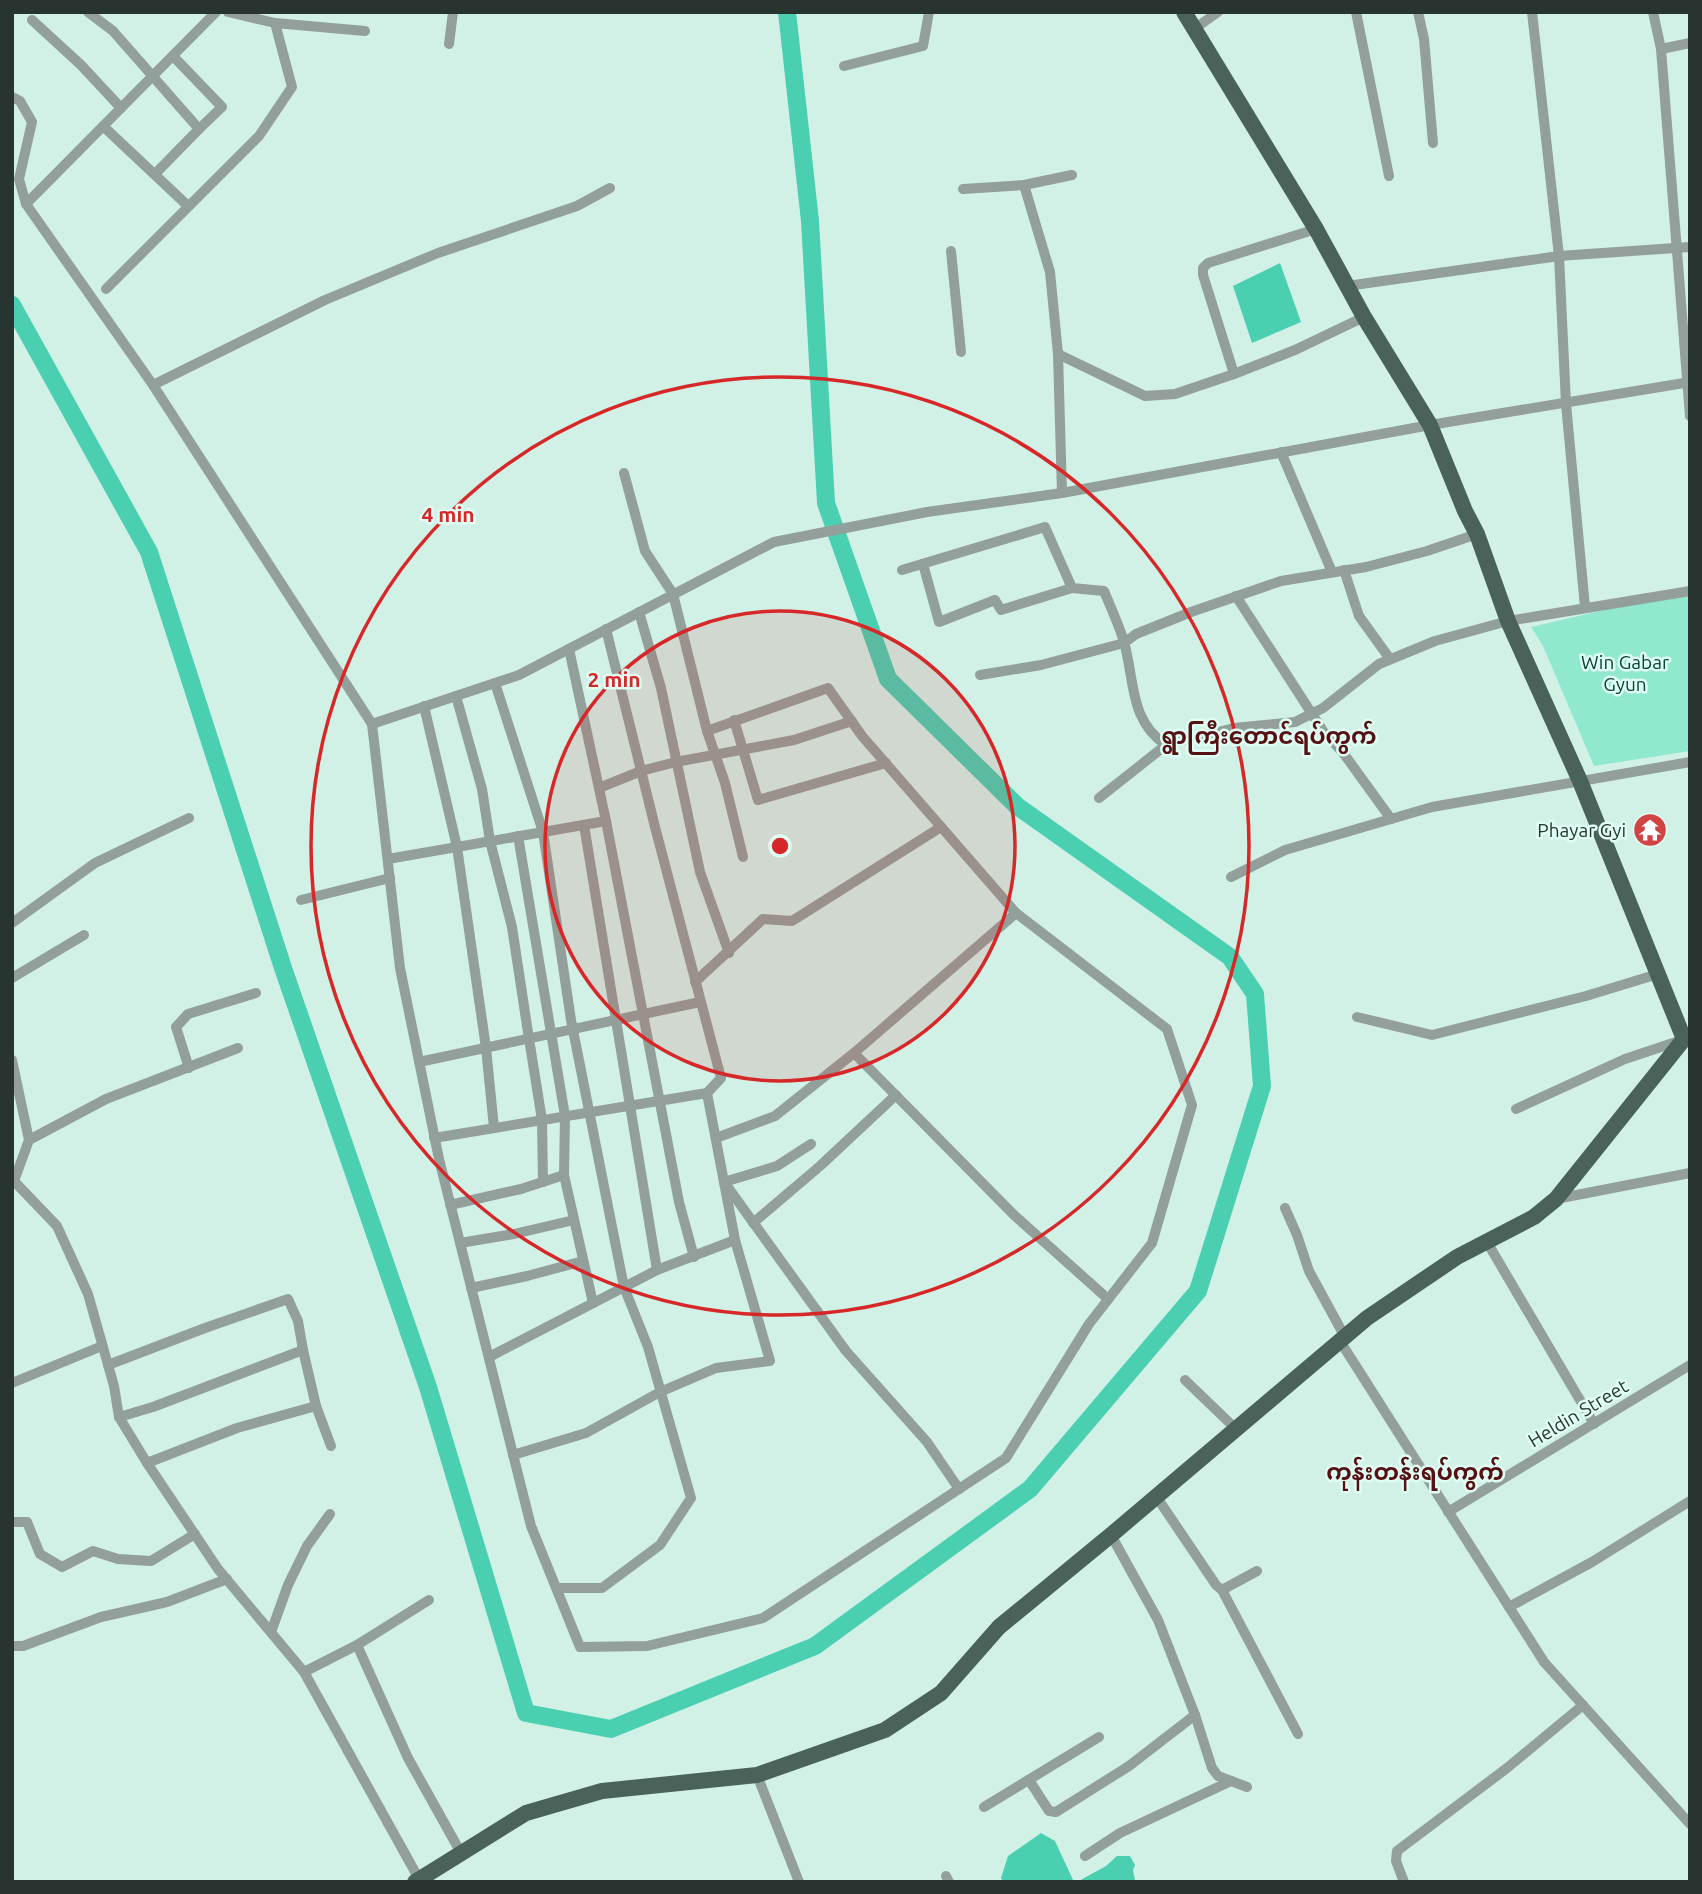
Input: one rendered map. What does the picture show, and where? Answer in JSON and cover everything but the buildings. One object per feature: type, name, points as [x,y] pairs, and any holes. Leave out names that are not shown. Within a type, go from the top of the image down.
[{"type":"main road","points":[[417,1880],[526,1813],[601,1791],[757,1775],[885,1730],[941,1693],[999,1627],[1367,1318],[1446,1264],[1534,1217],[1556,1199],[1688,1040],[1658,974],[1580,781],[1508,621],[1477,534],[1430,425],[1364,317],[1316,229],[1184,12]]},
{"type":"street","points":[[88,12],[113,31],[199,129]]},
{"type":"street","points":[[26,204],[216,12]]},
{"type":"street","points":[[228,12],[275,23],[365,31]]},
{"type":"street","points":[[449,44],[453,12]]},
{"type":"street","points":[[844,66],[923,46],[929,12]]},
{"type":"street","points":[[1194,29],[1218,12]]},
{"type":"street","points":[[1356,12],[1389,176]]},
{"type":"street","points":[[1418,12],[1424,39],[1433,143]]},
{"type":"street","points":[[1532,12],[1559,256],[1566,404],[1586,607]]},
{"type":"street","points":[[1653,12],[1661,49],[1690,416]]},
{"type":"street","points":[[32,20],[81,65],[121,108]]},
{"type":"street","points":[[106,289],[260,136],[292,88],[275,23]]},
{"type":"street","points":[[1661,49],[1690,43]]},
{"type":"street","points":[[155,174],[222,107],[173,56]]},
{"type":"street","points":[[12,97],[20,101],[32,122],[19,179],[26,204],[153,385],[372,724],[400,968],[434,1138],[531,1527],[580,1647],[648,1646],[763,1618],[1006,1458],[1089,1324],[1152,1243],[1192,1105],[1167,1029],[1016,913],[886,763],[828,688],[707,731]]},
{"type":"street","points":[[103,126],[188,206]]},
{"type":"street","points":[[963,189],[1024,185],[1072,174]]},
{"type":"street","points":[[1024,185],[1050,272],[1058,354],[1062,493]]},
{"type":"street","points":[[153,385],[325,300],[438,253],[577,206],[610,188]]},
{"type":"street","points":[[1234,374],[1203,268],[1208,263],[1316,229]]},
{"type":"street","points":[[1347,286],[1559,256],[1690,247]]},
{"type":"street","points":[[951,251],[961,352]]},
{"type":"street","points":[[1058,354],[1145,396],[1175,394],[1295,350],[1364,317]]},
{"type":"street","points":[[372,724],[519,675],[774,542],[927,512],[1062,493],[1430,425],[1689,382]]},
{"type":"street","points":[[1281,452],[1359,616],[1390,659]]},
{"type":"street","points":[[624,473],[645,551],[673,594],[707,731],[725,783],[743,857]]},
{"type":"street","points":[[902,570],[1045,527],[1072,588]]},
{"type":"street","points":[[980,676],[1041,665],[1124,643],[1136,634],[1281,581],[1427,551],[1477,534]]},
{"type":"street","points":[[923,564],[939,622],[995,600],[1001,610],[1072,588],[1104,590],[1124,643],[1133,697],[1150,734],[1166,745]]},
{"type":"street","points":[[1099,798],[1166,745],[1234,728],[1296,722],[1324,708],[1379,664],[1435,641],[1508,621],[1690,591]]},
{"type":"street","points":[[1236,596],[1314,713],[1323,731],[1344,754],[1391,819]]},
{"type":"street","points":[[639,612],[661,688],[700,872],[729,953]]},
{"type":"street","points":[[434,1138],[707,1093],[721,1078],[606,629]]},
{"type":"street","points":[[569,649],[606,821],[678,1202],[694,1257]]},
{"type":"street","points":[[495,683],[543,832],[573,1029],[624,1287],[649,1347],[691,1499],[660,1545],[602,1588],[557,1588]]},
{"type":"street","points":[[456,696],[482,789],[490,841],[512,928],[542,1120],[543,1182]]},
{"type":"street","points":[[424,706],[457,847],[495,1128]]},
{"type":"street","points":[[734,720],[758,800],[886,763]]},
{"type":"street","points":[[599,788],[641,771],[794,740],[852,721]]},
{"type":"street","points":[[1231,877],[1285,850],[1432,807],[1690,762]]},
{"type":"street","points":[[12,923],[95,863],[189,818]]},
{"type":"street","points":[[388,859],[606,821]]},
{"type":"street","points":[[584,825],[657,1270]]},
{"type":"street","points":[[695,982],[763,919],[792,921],[941,827]]},
{"type":"street","points":[[518,836],[565,1116],[565,1175],[593,1303]]},
{"type":"street","points":[[301,900],[390,878]]},
{"type":"street","points":[[716,1138],[775,1116],[854,1053],[1016,913]]},
{"type":"street","points":[[12,978],[84,935]]},
{"type":"street","points":[[1357,1017],[1432,1035],[1586,996],[1658,974]]},
{"type":"street","points":[[189,1068],[176,1027],[188,1014],[256,993]]},
{"type":"street","points":[[419,1062],[529,1042],[550,1034],[700,1002]]},
{"type":"street","points":[[1517,1109],[1625,1059],[1688,1040]]},
{"type":"street","points":[[29,1140],[106,1099],[238,1048]]},
{"type":"street","points":[[854,1053],[1014,1215],[1108,1299]]},
{"type":"street","points":[[12,1060],[29,1140],[13,1180],[57,1226],[88,1294],[119,1417],[147,1463],[227,1579],[304,1672],[417,1880]]},
{"type":"street","points":[[513,1455],[586,1433],[660,1392],[716,1368],[771,1362],[735,1240],[707,1093]]},
{"type":"street","points":[[753,1223],[820,1167],[896,1095]]},
{"type":"street","points":[[724,1182],[778,1166],[811,1144]]},
{"type":"street","points":[[1556,1199],[1690,1173]]},
{"type":"street","points":[[450,1205],[565,1175]]},
{"type":"street","points":[[724,1182],[846,1351],[927,1442],[959,1489]]},
{"type":"street","points":[[1285,1208],[1309,1271],[1342,1339],[1544,1662],[1690,1824]]},
{"type":"street","points":[[460,1243],[574,1220]]},
{"type":"street","points":[[489,1357],[657,1270],[735,1240]]},
{"type":"street","points":[[1487,1242],[1594,1424]]},
{"type":"street","points":[[471,1288],[583,1261]]},
{"type":"street","points":[[108,1365],[288,1299],[298,1321],[316,1406],[331,1446]]},
{"type":"street","points":[[12,1383],[103,1346]]},
{"type":"street","points":[[119,1417],[153,1407],[303,1350]]},
{"type":"street","name":"Heldin Street","points":[[1448,1512],[1690,1365]]},
{"type":"street","points":[[1185,1380],[1236,1429]]},
{"type":"street","points":[[147,1463],[237,1428],[316,1406]]},
{"type":"street","points":[[1156,1496],[1216,1586],[1222,1590],[1298,1734]]},
{"type":"street","points":[[1509,1607],[1592,1562],[1690,1501]]},
{"type":"street","points":[[271,1632],[288,1585],[307,1546],[330,1514]]},
{"type":"street","points":[[12,1522],[27,1521],[40,1554],[62,1567],[93,1551],[118,1559],[151,1561],[195,1534]]},
{"type":"street","points":[[1111,1535],[1158,1620],[1195,1715],[1212,1768],[1218,1776],[1247,1787]]},
{"type":"street","points":[[1222,1590],[1257,1570]]},
{"type":"street","points":[[12,1646],[23,1646],[100,1617],[167,1602],[227,1579]]},
{"type":"street","points":[[304,1672],[357,1645],[429,1600]]},
{"type":"street","points":[[357,1645],[408,1758],[461,1853]]},
{"type":"street","points":[[1404,1882],[1396,1861],[1397,1851],[1507,1768],[1583,1705]]},
{"type":"street","points":[[1029,1780],[1049,1811],[1056,1812],[1129,1766],[1195,1715]]},
{"type":"street","points":[[984,1807],[1099,1737]]},
{"type":"street","points":[[757,1775],[799,1882]]},
{"type":"street","points":[[1085,1856],[1120,1833],[1231,1781]]},
{"type":"green space","name":"Win Gabar Gyun","points":[[1687,591],[1690,608],[1690,751],[1594,766],[1543,646],[1531,627]]},
{"type":"shaded area","points":[[1280,263],[1301,322],[1252,343],[1233,286]]},
{"type":"shaded area","points":[[1041,1833],[1055,1841],[1074,1882],[1003,1882],[1001,1878],[1008,1856]]},
{"type":"shaded area","points":[[1117,1856],[1130,1856],[1135,1865],[1135,1880],[1077,1882],[1106,1866]]},
{"type":"waterway","points":[[12,305],[149,552],[283,968],[428,1387],[526,1713],[611,1729],[815,1646],[1030,1489],[1198,1291],[1262,1086],[1255,994],[1230,957],[1017,806],[888,679],[826,503],[810,221],[787,12]]},
{"type":"place","name":"Phayar Gyi","points":[[1650,830]]},
{"type":"district","name":"ရွာကြီးတောင်ရပ်ကွက်","points":[[1269,735]]},
{"type":"district","name":"ကုန်းတန်းရပ်ကွက်","points":[[1415,1471]]}]
